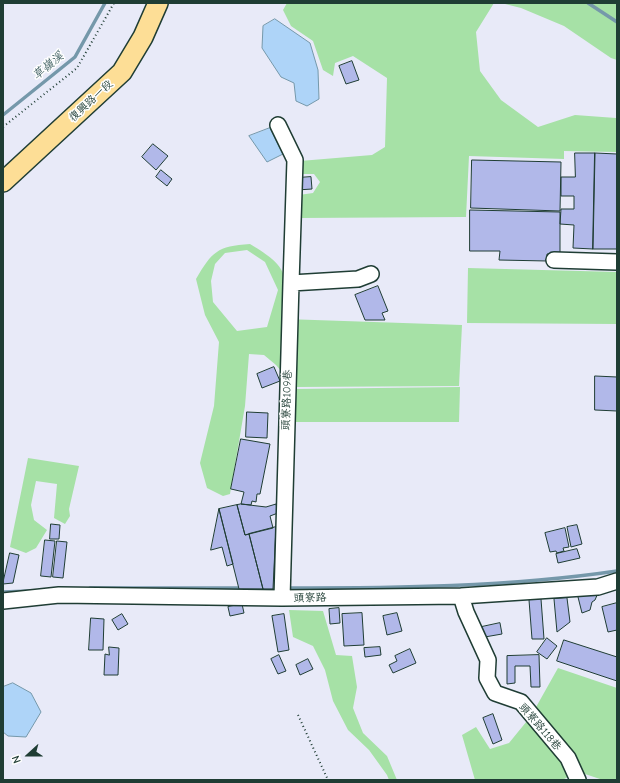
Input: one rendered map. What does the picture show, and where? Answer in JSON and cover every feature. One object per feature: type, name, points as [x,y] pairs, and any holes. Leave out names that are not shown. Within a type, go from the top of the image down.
[{"type":"main road","name":"復興路一段","points":[[3,182],[122,72],[143,37],[158,3]]},
{"type":"street","name":"頭寮路109巷","points":[[278,125],[295,160],[282,598]]},
{"type":"street","points":[[554,260],[617,262]]},
{"type":"street","points":[[291,283],[358,280],[371,274]]},
{"type":"street","name":"頭寮路","points":[[3,600],[59,595],[282,598],[461,596],[598,586],[617,581]]},
{"type":"street","name":"頭寮路118巷","points":[[461,596],[466,612],[488,660],[488,678],[496,692],[521,702],[568,758],[578,780]]},
{"type":"path","points":[[3,127],[77,68],[114,3]]},
{"type":"path","points":[[298,715],[328,780]]},
{"type":"green space","points":[[287,3],[494,3],[476,32],[480,71],[501,100],[538,127],[575,115],[616,118],[617,152],[564,151],[564,159],[469,156],[466,217],[298,218],[299,195],[313,193],[320,182],[314,174],[300,174],[300,161],[372,155],[385,147],[387,78],[353,56],[335,63],[333,76],[323,70],[313,41],[291,26],[283,10]]},
{"type":"green space","points":[[501,3],[617,3],[617,60],[611,58],[564,26],[521,8]]},
{"type":"green space","points":[[250,244],[263,252],[279,266],[285,282],[285,319],[462,325],[459,386],[295,387],[276,365],[264,355],[249,354],[245,406],[230,494],[223,496],[207,488],[200,463],[214,406],[219,342],[205,315],[196,279],[207,262],[217,252],[239,245]],"holes":[[[247,250],[265,262],[278,290],[267,327],[237,331],[213,302],[211,281],[215,264],[225,253]]]},
{"type":"green space","points":[[468,268],[617,272],[617,324],[467,323]]},
{"type":"green space","points":[[460,387],[459,422],[295,422],[295,389]]},
{"type":"green space","points":[[28,458],[79,466],[69,509],[70,516],[65,524],[54,518],[57,484],[36,481],[31,505],[34,520],[47,530],[36,548],[26,553],[10,547]]},
{"type":"green space","points":[[289,610],[323,611],[336,655],[352,656],[357,687],[353,708],[363,733],[387,756],[397,780],[389,780],[369,750],[348,730],[333,701],[325,670],[313,646],[293,637]]},
{"type":"green space","points":[[558,668],[617,688],[617,780],[603,780],[579,772],[562,780],[475,780],[462,735],[476,727],[490,749],[509,743],[531,716]]},
{"type":"water","points":[[275,19],[310,43],[318,70],[319,99],[307,106],[296,101],[294,83],[281,77],[262,48],[263,26]]},
{"type":"water","points":[[270,128],[283,154],[267,162],[249,136]]},
{"type":"water","points":[[13,683],[31,693],[41,712],[26,737],[8,736],[3,732],[3,687]]},
{"type":"building","points":[[352,61],[359,80],[346,84],[339,66]]},
{"type":"building","points":[[153,144],[168,156],[156,170],[142,157]]},
{"type":"building","points":[[575,153],[595,153],[593,249],[573,248],[574,225],[560,224],[561,209],[574,209],[574,196],[561,196],[561,177],[575,177]]},
{"type":"building","points":[[595,153],[617,154],[617,249],[593,249]]},
{"type":"building","points":[[472,160],[561,162],[560,211],[471,208]]},
{"type":"building","points":[[161,170],[172,179],[167,186],[156,177]]},
{"type":"building","points":[[311,177],[312,189],[297,190],[297,178]]},
{"type":"building","points":[[470,210],[560,212],[560,254],[547,254],[547,261],[499,260],[500,251],[470,251]]},
{"type":"building","points":[[378,286],[388,311],[382,313],[385,320],[365,320],[355,295]]},
{"type":"building","points":[[274,367],[280,381],[262,388],[257,374]]},
{"type":"building","points":[[595,376],[617,377],[617,411],[595,410]]},
{"type":"building","points":[[247,412],[268,413],[267,438],[246,437]]},
{"type":"building","points":[[241,439],[270,444],[260,494],[257,494],[256,502],[252,501],[251,505],[241,504],[244,492],[231,489]]},
{"type":"building","points":[[241,504],[266,507],[276,504],[278,513],[270,516],[273,528],[245,535],[237,505]]},
{"type":"building","points":[[237,505],[245,535],[249,534],[263,589],[239,589],[219,509]]},
{"type":"building","points":[[219,509],[233,564],[227,566],[222,547],[211,550]]},
{"type":"building","points":[[51,524],[60,525],[59,539],[50,539]]},
{"type":"building","points":[[577,525],[582,544],[571,547],[567,527]]},
{"type":"building","points":[[276,527],[273,589],[263,589],[249,534]]},
{"type":"building","points":[[565,528],[569,547],[563,548],[564,551],[557,553],[556,551],[550,552],[545,533]]},
{"type":"building","points":[[45,540],[55,541],[51,577],[41,576]]},
{"type":"building","points":[[57,541],[67,542],[63,578],[53,577]]},
{"type":"building","points":[[577,549],[580,558],[558,563],[556,554]]},
{"type":"building","points":[[10,553],[19,555],[13,583],[3,584]]},
{"type":"building","points":[[598,593],[595,600],[592,602],[590,610],[582,613],[578,597]]},
{"type":"building","points":[[567,598],[570,622],[557,632],[554,599]]},
{"type":"building","points":[[541,599],[544,639],[532,639],[529,600]]},
{"type":"building","points":[[617,603],[617,630],[608,632],[602,607]]},
{"type":"building","points":[[242,604],[244,613],[230,616],[228,607]]},
{"type":"building","points":[[339,608],[340,623],[330,624],[329,609]]},
{"type":"building","points":[[362,613],[364,645],[344,646],[342,614]]},
{"type":"building","points":[[397,613],[402,631],[387,635],[383,616]]},
{"type":"building","points":[[122,614],[128,624],[118,630],[112,620]]},
{"type":"building","points":[[284,614],[289,650],[278,652],[272,616]]},
{"type":"building","points":[[91,618],[104,619],[103,650],[89,650]]},
{"type":"building","points":[[500,623],[502,634],[479,638],[477,628]]},
{"type":"building","points":[[547,638],[557,646],[547,659],[537,652]]},
{"type":"building","points":[[564,640],[617,657],[617,681],[557,661]]},
{"type":"building","points":[[109,647],[119,648],[118,675],[104,675],[105,654],[109,655]]},
{"type":"building","points":[[380,647],[381,655],[365,657],[364,648]]},
{"type":"building","points":[[410,649],[416,663],[393,673],[389,665],[397,661],[395,656]]},
{"type":"building","points":[[279,655],[286,671],[278,674],[271,659]]},
{"type":"building","points":[[539,655],[540,687],[531,687],[530,666],[515,666],[515,683],[507,684],[507,656]]},
{"type":"building","points":[[308,659],[313,669],[300,675],[296,665]]},
{"type":"building","points":[[493,714],[502,740],[493,744],[483,718]]},
{"type":"waterway","name":"草嶺溪","points":[[3,115],[75,57],[105,3]]},
{"type":"waterway","points":[[588,3],[617,22]]},
{"type":"waterway","points":[[286,588],[452,586],[535,580],[617,571]]},
{"type":"waterway","points":[[90,588],[242,588]]},
{"type":"waterway","points":[[3,592],[30,591]]}]
